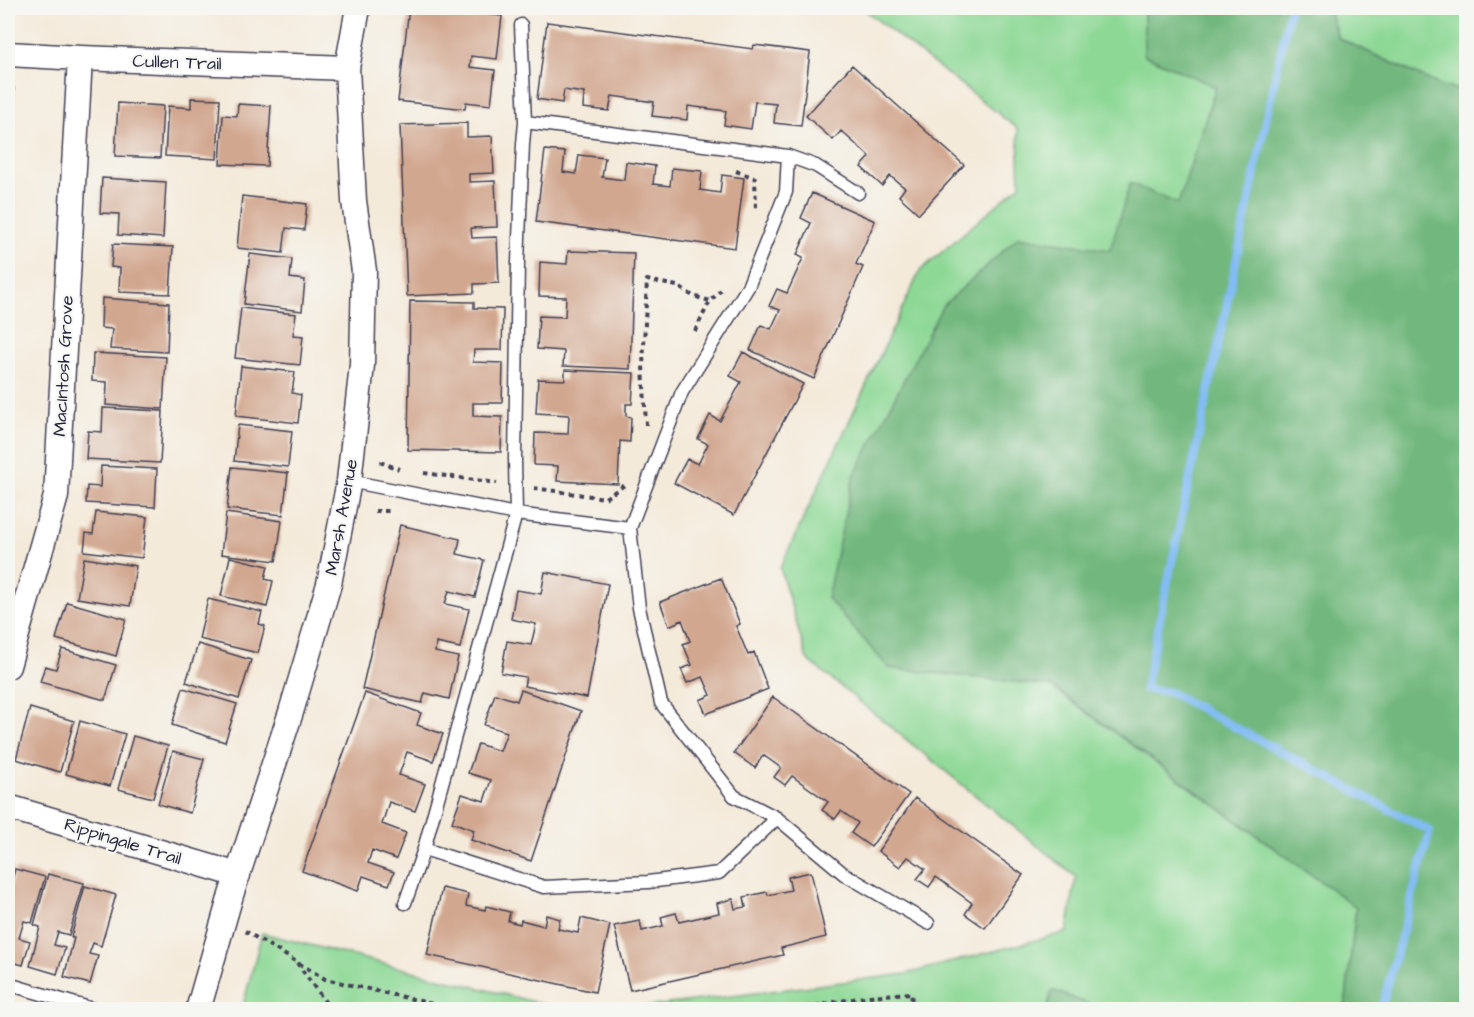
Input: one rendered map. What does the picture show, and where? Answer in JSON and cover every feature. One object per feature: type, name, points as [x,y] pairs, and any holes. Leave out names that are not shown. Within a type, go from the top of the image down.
[{"type":"street","name":"Marsh Avenue","points":[[198,1010],[329,584],[349,480],[362,365],[364,271],[354,201],[347,68],[358,8]]},
{"type":"street","name":"Cullen Trail","points":[[8,54],[347,68]]},
{"type":"street","name":"MacIntosh Grove","points":[[8,666],[56,496],[80,58]]},
{"type":"street","name":"Rippingale Trail","points":[[8,807],[238,875]]},
{"type":"lane","points":[[405,903],[424,849],[516,514],[518,262],[525,122],[521,25]]},
{"type":"lane","points":[[525,122],[788,156],[816,166],[858,193]]},
{"type":"lane","points":[[788,156],[786,192],[748,287],[682,392],[630,528],[639,608],[661,703],[734,796],[777,818],[844,874],[928,924]]},
{"type":"lane","points":[[349,480],[516,514],[630,528]]},
{"type":"lane","points":[[424,849],[544,887],[648,882],[719,873],[777,818]]},
{"type":"lane","points":[[8,984],[96,1010]]},
{"type":"path","points":[[734,170],[755,178],[756,216]]},
{"type":"path","points":[[651,415],[646,425],[643,366],[647,280],[677,286],[693,296],[710,301]]},
{"type":"path","points":[[694,332],[710,301],[727,284]]},
{"type":"path","points":[[380,462],[402,471]]},
{"type":"path","points":[[414,472],[605,498],[632,480]]},
{"type":"path","points":[[225,917],[325,979],[459,1010]]},
{"type":"path","points":[[295,960],[331,1010]]},
{"type":"path","points":[[789,1010],[870,996],[911,993],[913,1010]]},
{"type":"green space","points":[[862,8],[1144,8],[1144,55],[1216,86],[1178,205],[1110,250],[1018,237],[889,668],[1050,686],[1356,907],[1345,1009],[1101,1009],[1052,990],[1047,1010],[621,1010],[906,974],[1067,932],[1076,877],[807,659],[780,568],[920,271],[1020,185],[1018,129]]},
{"type":"green space","points":[[1144,8],[1328,8],[1338,38],[1444,87],[1466,91],[1466,1009],[1345,1009],[1356,907],[1051,686],[889,668],[827,598],[853,478],[942,307],[1018,237],[1110,250],[1130,183],[1178,204],[1216,87],[1144,55]]},
{"type":"green space","points":[[1328,8],[1466,8],[1466,91],[1444,87],[1338,38]]},
{"type":"green space","points":[[262,933],[562,1009],[242,1009]]},
{"type":"green space","points":[[1052,990],[1101,1009],[1047,1009]]},
{"type":"building","points":[[409,8],[477,8],[476,13],[502,16],[497,59],[471,56],[470,67],[495,70],[491,105],[466,102],[465,109],[398,101]]},
{"type":"building","points":[[547,22],[753,49],[754,45],[810,52],[801,126],[774,123],[776,104],[755,102],[751,129],[724,125],[726,111],[688,106],[687,120],[652,116],[654,102],[612,96],[609,111],[583,108],[584,93],[564,90],[562,103],[537,99]]},
{"type":"building","points":[[852,65],[964,165],[919,214],[899,196],[905,188],[890,176],[882,186],[861,167],[870,157],[841,131],[833,140],[806,116]]},
{"type":"building","points":[[8,87],[14,88],[10,149],[8,149]]},
{"type":"building","points":[[191,98],[220,99],[217,159],[165,156],[168,106],[191,108]]},
{"type":"building","points":[[118,103],[163,106],[160,158],[115,156]]},
{"type":"building","points":[[238,104],[271,106],[267,166],[220,164],[223,115],[237,116]]},
{"type":"building","points":[[467,123],[467,137],[492,136],[494,173],[469,174],[469,182],[495,181],[497,227],[471,228],[472,238],[497,237],[499,283],[474,284],[474,293],[407,296],[400,125]]},
{"type":"building","points":[[545,150],[565,152],[563,172],[576,174],[579,155],[605,158],[602,177],[624,180],[626,162],[655,166],[653,184],[670,186],[672,168],[702,171],[700,190],[720,193],[722,175],[744,178],[735,248],[536,222]]},
{"type":"building","points":[[102,178],[166,182],[163,238],[118,235],[119,214],[100,213]]},
{"type":"building","points":[[8,187],[14,187],[12,213],[8,213]]},
{"type":"building","points":[[812,193],[875,221],[856,264],[863,267],[814,379],[750,350],[761,325],[771,329],[780,310],[769,306],[777,289],[787,293],[803,258],[797,255],[811,223],[801,218]]},
{"type":"building","points":[[242,196],[307,204],[304,230],[286,228],[283,253],[237,248]]},
{"type":"building","points":[[113,244],[173,247],[170,294],[119,292],[120,268],[111,267]]},
{"type":"building","points":[[568,251],[634,253],[630,369],[563,366],[564,351],[537,349],[539,316],[565,317],[566,297],[539,296],[540,262],[567,264]]},
{"type":"building","points":[[250,254],[292,259],[290,278],[305,280],[302,311],[244,304]]},
{"type":"building","points":[[102,298],[169,303],[167,352],[110,349],[112,329],[101,328]]},
{"type":"building","points":[[410,301],[474,302],[474,308],[503,309],[502,350],[474,350],[473,362],[503,363],[502,403],[473,403],[473,416],[502,417],[501,452],[408,450]]},
{"type":"building","points":[[241,308],[296,314],[293,335],[303,336],[300,365],[235,358]]},
{"type":"building","points":[[743,352],[803,384],[734,515],[674,483],[687,459],[698,464],[708,444],[698,439],[710,415],[720,421],[741,382],[730,376]]},
{"type":"building","points":[[93,353],[166,357],[163,409],[106,405],[107,382],[92,381]]},
{"type":"building","points":[[241,366],[295,372],[292,393],[301,395],[298,423],[236,416]]},
{"type":"building","points":[[565,370],[634,373],[632,404],[626,404],[626,416],[631,417],[630,442],[620,441],[618,484],[557,481],[558,466],[534,465],[535,433],[568,434],[569,415],[536,413],[538,379],[565,380]]},
{"type":"building","points":[[103,408],[163,411],[160,463],[86,459],[88,431],[102,432]]},
{"type":"building","points":[[238,425],[292,431],[288,467],[234,461]]},
{"type":"building","points":[[101,466],[157,469],[155,507],[86,503],[87,486],[100,487]]},
{"type":"building","points":[[232,467],[288,473],[283,515],[227,509]]},
{"type":"building","points":[[96,512],[147,517],[142,558],[84,551],[86,533],[93,534]]},
{"type":"building","points":[[226,513],[282,521],[276,561],[221,554]]},
{"type":"building","points":[[400,525],[460,539],[457,554],[484,560],[475,597],[449,591],[445,604],[469,609],[460,648],[436,643],[435,652],[458,657],[449,699],[425,693],[422,703],[362,689]]},
{"type":"building","points":[[230,557],[268,566],[265,579],[273,581],[267,607],[221,596]]},
{"type":"building","points":[[84,558],[136,566],[130,606],[77,598]]},
{"type":"building","points":[[545,572],[608,584],[587,698],[524,686],[526,677],[501,673],[507,641],[531,645],[536,624],[511,619],[516,590],[541,594]]},
{"type":"building","points":[[721,578],[740,624],[736,626],[748,655],[754,652],[768,689],[706,714],[700,700],[711,695],[703,677],[687,683],[681,669],[692,665],[683,644],[690,641],[682,620],[669,626],[660,602]]},
{"type":"building","points":[[208,599],[262,612],[259,624],[265,626],[258,653],[199,639]]},
{"type":"building","points":[[67,602],[126,619],[116,656],[56,639]]},
{"type":"building","points":[[198,644],[251,660],[239,699],[186,682]]},
{"type":"building","points":[[62,649],[116,665],[105,700],[40,682],[45,666],[56,669]]},
{"type":"building","points":[[183,688],[237,704],[225,742],[172,725]]},
{"type":"building","points":[[521,690],[581,711],[531,861],[471,840],[474,830],[452,822],[462,794],[484,801],[491,780],[468,773],[478,744],[500,751],[507,732],[484,725],[495,694],[517,701]]},
{"type":"building","points":[[365,693],[421,713],[417,725],[443,734],[433,761],[407,752],[399,775],[425,784],[415,811],[389,802],[382,824],[406,833],[396,859],[372,850],[368,863],[394,872],[389,885],[363,876],[358,891],[302,871]]},
{"type":"building","points":[[773,697],[909,794],[871,847],[851,833],[858,823],[841,811],[835,819],[822,810],[828,802],[792,776],[785,785],[774,777],[781,768],[763,755],[755,768],[734,753]]},
{"type":"building","points":[[30,708],[74,721],[60,772],[16,759]]},
{"type":"building","points":[[80,721],[125,734],[110,786],[66,774]]},
{"type":"building","points":[[133,736],[168,746],[153,798],[118,789]]},
{"type":"building","points":[[173,751],[204,759],[190,813],[158,804]]},
{"type":"building","points":[[915,798],[1023,875],[985,928],[965,914],[972,903],[936,877],[929,887],[917,879],[925,869],[908,857],[900,867],[878,851]]},
{"type":"building","points":[[8,866],[13,867],[8,884]]},
{"type":"building","points":[[15,869],[45,877],[32,923],[24,921],[19,938],[30,941],[23,965],[8,961],[8,896]]},
{"type":"building","points":[[811,872],[826,937],[781,948],[783,955],[630,990],[614,926],[640,921],[642,931],[663,926],[661,917],[676,913],[679,922],[719,913],[717,903],[733,899],[735,909],[746,907],[744,897],[791,890],[788,877]]},
{"type":"building","points":[[48,874],[84,883],[69,935],[58,932],[54,945],[65,948],[57,974],[30,966],[40,927],[34,925]]},
{"type":"building","points":[[85,886],[116,895],[101,946],[93,943],[89,954],[98,956],[90,984],[64,977],[74,938],[71,937]]},
{"type":"building","points":[[442,888],[468,894],[466,906],[485,910],[486,906],[510,912],[508,921],[520,924],[521,920],[544,926],[546,915],[560,919],[558,929],[578,933],[581,918],[610,925],[595,992],[427,955]]},
{"type":"waterway","points":[[1290,8],[1145,689],[1169,692],[1430,831],[1381,1010]]}]
